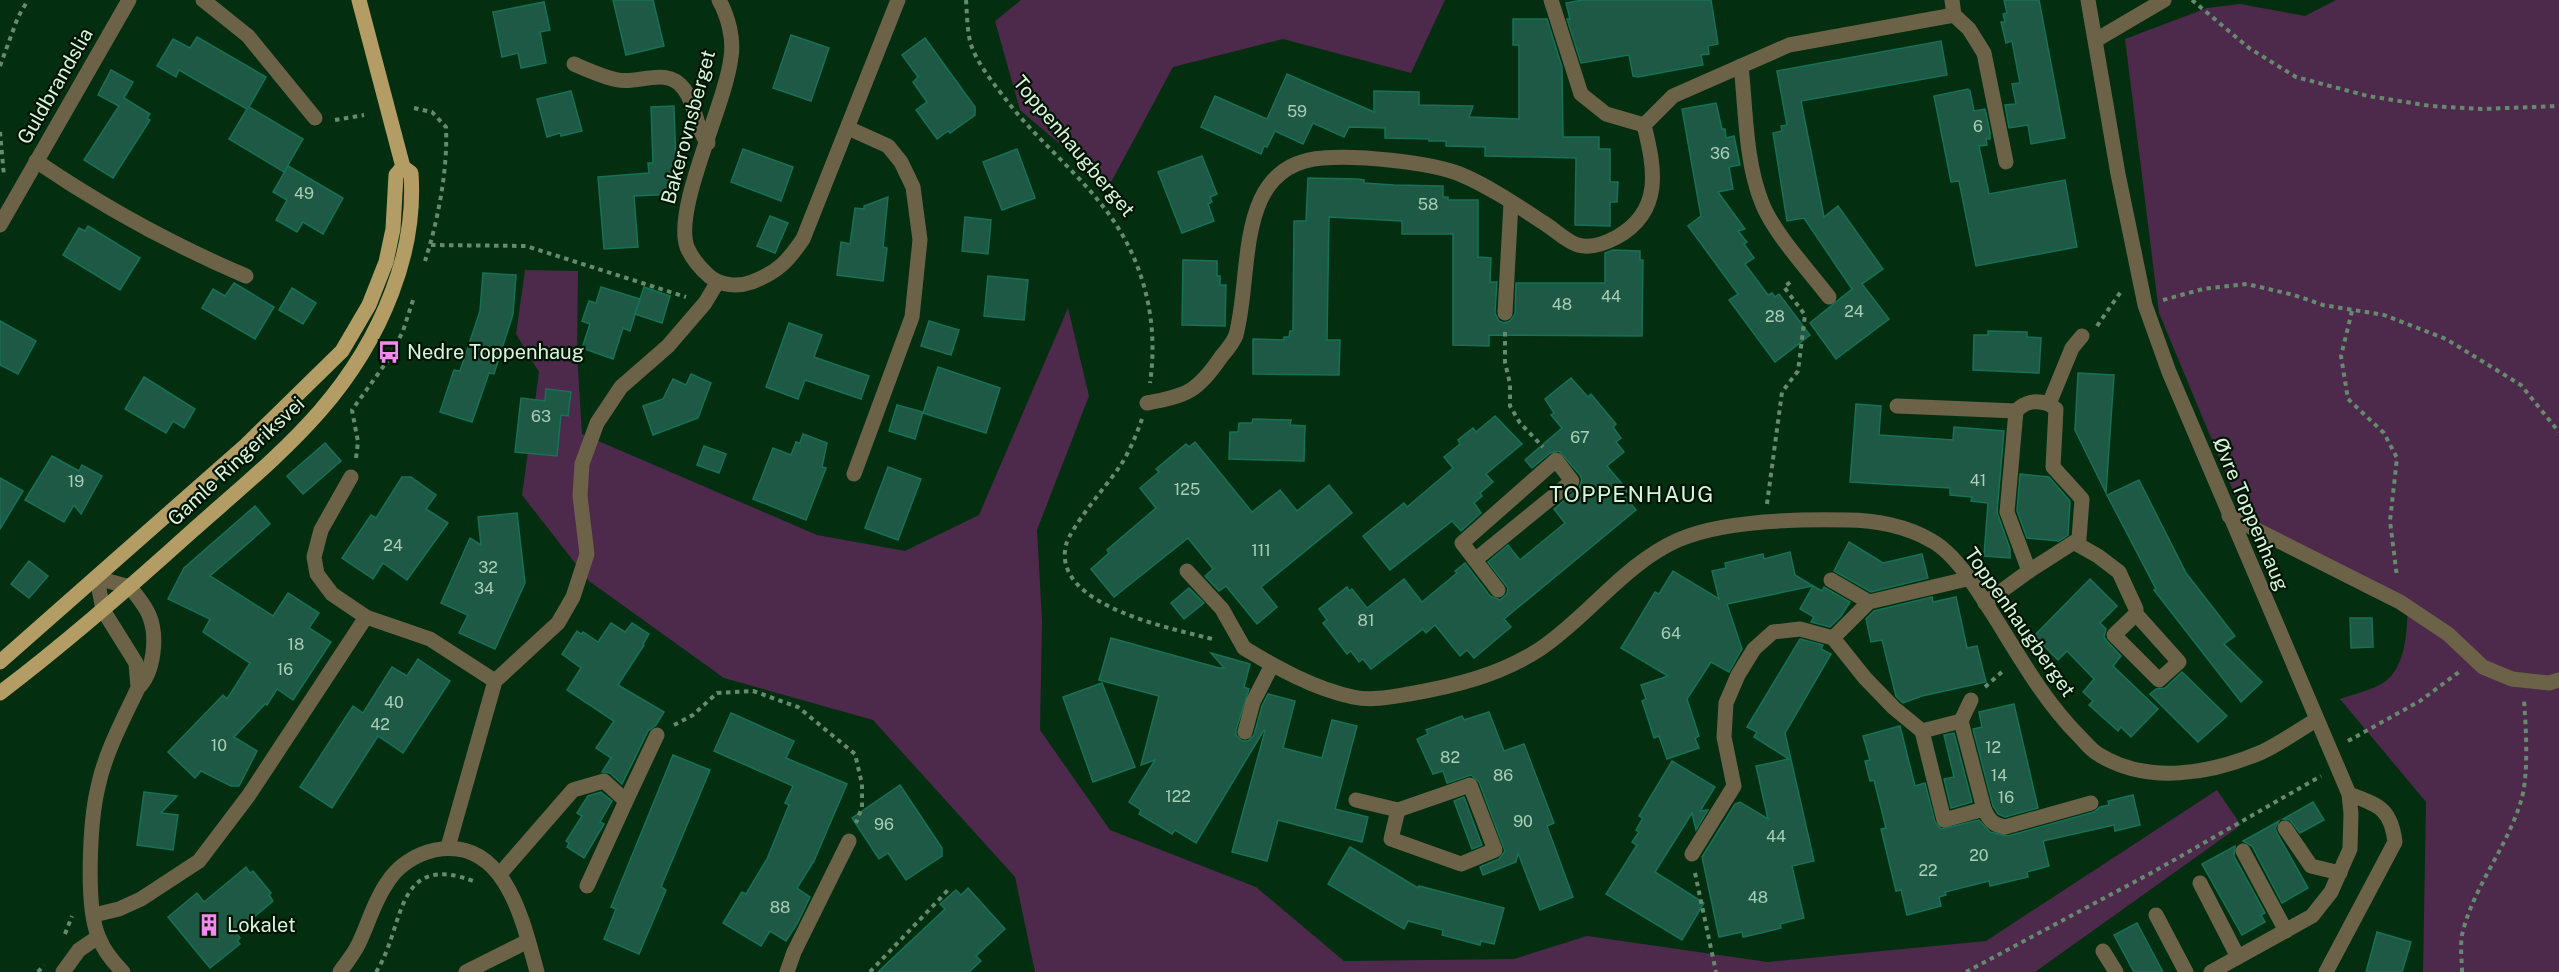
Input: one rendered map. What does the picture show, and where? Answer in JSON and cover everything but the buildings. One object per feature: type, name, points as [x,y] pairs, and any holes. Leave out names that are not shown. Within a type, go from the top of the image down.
[{"type":"main road","name":"Gamle Ringeriksvei","points":[[0,693],[103,610],[280,453],[332,399],[356,366],[380,321],[405,252],[413,200],[411,173],[403,167],[359,0]]},
{"type":"main road","name":"Gamle Ringeriksvei","points":[[0,662],[246,445],[342,351],[369,306],[387,262],[393,229],[396,175],[403,167]]},
{"type":"street","name":"Guldbrandslia","points":[[0,225],[129,0]]},
{"type":"street","points":[[203,0],[248,36],[315,118]]},
{"type":"street","name":"Bakerovnsberget","points":[[717,283],[699,268],[687,246],[685,228],[688,198],[708,144],[731,57],[731,35],[719,0]]},
{"type":"street","points":[[448,848],[495,681],[558,623],[573,597],[587,554],[580,496],[582,464],[597,423],[621,387],[668,346],[705,303],[717,283],[742,286],[763,278],[785,264],[803,239],[898,0]]},
{"type":"street","points":[[1551,0],[1581,94],[1606,114],[1644,125]]},
{"type":"street","name":"Øvre Toppenhaug","points":[[2088,0],[2118,174],[2145,305],[2169,372],[2229,516],[2349,794],[2350,849],[2331,892],[2312,916],[2211,972]]},
{"type":"street","points":[[2096,40],[2164,0]]},
{"type":"street","points":[[1644,125],[1672,96],[1789,45],[1953,8],[1984,53],[2006,162]]},
{"type":"street","points":[[574,64],[616,80],[659,76],[671,78],[682,86],[689,97],[699,133],[708,144]]},
{"type":"street","points":[[1741,66],[1752,167],[1762,204],[1829,297]]},
{"type":"street","points":[[1148,403],[1176,398],[1205,381],[1235,337],[1252,218],[1268,186],[1290,164],[1323,158],[1401,161],[1461,174],[1578,245],[1604,245],[1629,231],[1650,204],[1652,157],[1644,125]]},
{"type":"street","points":[[848,128],[888,146],[901,162],[913,187],[920,240],[912,317],[854,474]]},
{"type":"street","points":[[36,161],[70,184],[172,241],[246,276]]},
{"type":"street","points":[[1505,313],[1511,203]]},
{"type":"street","points":[[2049,404],[2072,348],[2082,336]]},
{"type":"street","points":[[1986,603],[2029,571],[2079,539],[2082,499],[2053,467],[2056,409],[2038,401],[2024,403],[2016,411],[2007,512],[2029,571]]},
{"type":"street","points":[[1897,406],[2016,411]]},
{"type":"street","points":[[1475,560],[1572,481],[1556,460],[1461,543],[1498,590]]},
{"type":"street","points":[[351,477],[321,530],[314,558],[317,574],[332,594],[366,617],[430,639],[495,681]]},
{"type":"street","points":[[2229,516],[2400,602],[2448,633],[2483,667],[2512,679],[2549,682],[2559,680]]},
{"type":"street","name":"Toppenhaugberget","points":[[1244,648],[1272,665],[1329,690],[1354,697],[1380,699],[1463,684],[1497,671],[1540,649],[1652,555],[1680,539],[1720,528],[1764,523],[1813,519],[1856,520],[1888,524],[1932,541],[1948,554],[1986,603],[2062,718],[2096,753],[2129,768],[2169,775],[2213,768],[2262,751],[2316,720]]},
{"type":"street","points":[[2074,543],[2098,556],[2119,572],[2136,609],[2136,614]]},
{"type":"street","points":[[1187,571],[1222,609],[1244,648]]},
{"type":"street","points":[[123,972],[114,963],[98,937],[89,876],[97,788],[109,751],[138,688],[146,681],[153,640],[149,616],[130,586],[97,578],[103,610],[136,663],[138,688]]},
{"type":"street","points":[[1833,638],[1869,602],[1967,579]]},
{"type":"street","points":[[1831,580],[1869,602]]},
{"type":"street","points":[[94,915],[119,909],[141,899],[199,861],[249,795],[366,617]]},
{"type":"street","points":[[1692,854],[1734,786],[1724,737],[1726,703],[1738,675],[1754,649],[1773,632],[1800,628],[1833,638],[1880,693],[1922,731],[1944,820],[1984,809]]},
{"type":"street","points":[[1245,732],[1252,702],[1272,665]]},
{"type":"street","points":[[1971,700],[1961,722],[1984,809],[1995,826],[2005,827],[2091,803]]},
{"type":"street","points":[[1922,731],[1961,722]]},
{"type":"street","points":[[586,886],[657,735]]},
{"type":"street","points":[[502,878],[573,790],[604,781],[626,801]]},
{"type":"street","points":[[1356,800],[1398,810],[1470,785],[1495,850],[1461,864],[1391,839],[1398,810]]},
{"type":"street","points":[[2326,972],[2395,842],[2393,823],[2377,804],[2349,794]]},
{"type":"street","points":[[2285,828],[2311,866],[2340,873]]},
{"type":"street","points":[[787,972],[794,952],[849,841]]},
{"type":"street","points":[[340,972],[357,947],[387,883],[406,862],[428,851],[448,848],[465,849],[484,858],[502,878],[528,941],[537,972]]},
{"type":"street","points":[[2243,851],[2286,931]]},
{"type":"street","points":[[2200,883],[2238,957]]},
{"type":"street","points":[[2156,915],[2186,972]]},
{"type":"street","points":[[63,972],[79,950],[98,937]]},
{"type":"street","points":[[466,972],[528,941]]},
{"type":"street","points":[[2103,951],[2116,972]]},
{"type":"path","points":[[0,66],[18,17],[28,0]]},
{"type":"path","name":"Toppenhaugberget","points":[[966,0],[970,42],[990,80],[1026,124],[1085,186],[1110,218],[1138,267],[1151,313],[1154,359],[1148,403],[1138,430],[1120,466],[1066,544],[1066,563],[1073,578],[1092,596],[1125,615],[1244,648]]},
{"type":"path","points":[[2192,0],[2249,48],[2296,77],[2368,96],[2431,106],[2482,109],[2559,106]]},
{"type":"path","points":[[414,108],[432,112],[446,127],[447,151],[431,245],[424,266]]},
{"type":"path","points":[[315,118],[328,121],[347,120],[364,115]]},
{"type":"path","points":[[0,132],[4,174],[13,202]]},
{"type":"path","points":[[431,245],[526,246],[705,303]]},
{"type":"path","points":[[2082,336],[2092,333],[2138,267]]},
{"type":"path","points":[[1764,523],[1782,392],[1798,371],[1805,315],[1784,287],[1807,268]]},
{"type":"path","points":[[2145,305],[2203,289],[2247,284],[2352,311],[2384,315],[2446,339],[2521,386],[2559,432]]},
{"type":"path","points":[[351,477],[358,442],[352,410],[388,360],[403,331],[413,299]]},
{"type":"path","points":[[2352,311],[2342,356],[2348,399],[2384,433],[2397,458],[2390,521],[2400,602]]},
{"type":"path","points":[[1505,313],[1505,362],[1510,384],[1510,406],[1520,423],[1556,460]]},
{"type":"path","points":[[1971,700],[2019,656]]},
{"type":"path","points":[[2330,750],[2420,701],[2461,670],[2483,667]]},
{"type":"path","points":[[2462,972],[2462,937],[2479,887],[2507,837],[2522,799],[2527,737],[2524,698],[2512,679]]},
{"type":"path","points":[[657,735],[693,715],[717,693],[753,691],[798,707],[855,754],[862,784],[862,807],[849,841]]},
{"type":"path","points":[[1966,972],[2153,872],[2337,767]]},
{"type":"path","points":[[1692,854],[1716,972]]},
{"type":"path","points":[[376,972],[408,892],[425,878],[443,874],[490,888],[502,878]]},
{"type":"path","points":[[870,972],[948,890]]},
{"type":"path","points":[[61,940],[70,926],[73,913]]},
{"type":"path","points":[[38,972],[48,961]]},
{"type":"shaded area","points":[[1021,0],[1445,0],[1411,73],[1283,39],[1173,67],[1109,186],[1020,110],[995,21]]},
{"type":"shaded area","points":[[2336,0],[2559,0],[2559,972],[2423,972],[2426,802],[2340,699],[2381,684],[2397,668],[2406,639],[2408,599],[2244,517],[2159,313],[2125,39],[2207,8],[2240,4],[2305,16]]},
{"type":"shaded area","points":[[525,270],[578,271],[577,353],[582,434],[817,535],[905,551],[979,515],[1068,308],[1089,396],[1037,530],[1042,621],[1040,730],[1110,830],[1256,887],[1344,961],[1514,959],[1587,936],[1768,962],[1986,941],[2217,790],[2241,825],[2035,972],[1035,972],[1015,877],[873,720],[724,678],[589,581],[522,495],[539,372],[516,334]]},
{"type":"place","name":"Nedre Toppenhaug","points":[[389,352]]},
{"type":"place","name":"Lokalet","points":[[209,925]]},
{"type":"district","name":"TOPPENHAUG","points":[[1632,494]]}]
